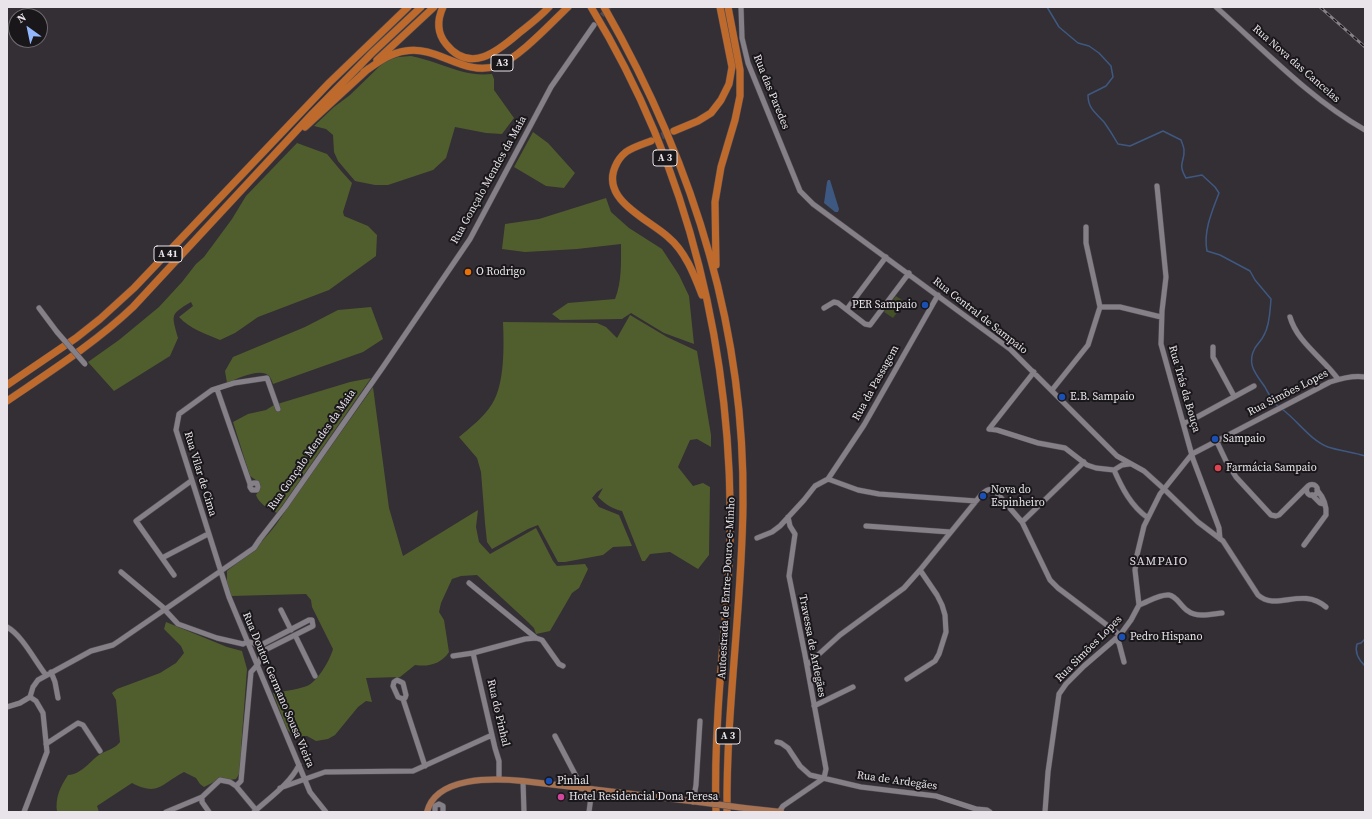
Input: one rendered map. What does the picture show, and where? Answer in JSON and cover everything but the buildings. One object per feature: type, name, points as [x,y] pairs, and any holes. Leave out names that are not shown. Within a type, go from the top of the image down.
[{"type":"highway","name":"A 41","points":[[7,385],[76,338],[134,288],[320,93],[408,7]]},
{"type":"highway","name":"A 41","points":[[7,401],[82,350],[134,307],[288,138],[420,7]]},
{"type":"highway","points":[[288,138],[309,124],[434,7]]},
{"type":"highway","points":[[443,7],[438,29],[442,40],[451,51],[464,57],[477,59],[490,55],[507,43],[542,15],[549,7]]},
{"type":"highway","name":"A3","points":[[364,72],[393,54],[421,50],[462,65],[482,69],[498,65],[512,57],[568,7]]},
{"type":"highway","name":"Autoestrada de Entre-Douro-e-Minho","points":[[592,7],[635,88],[660,145],[690,229],[712,320],[724,413],[730,520],[728,573],[718,710],[716,812]]},
{"type":"highway","name":"Autoestrada de Entre-Douro-e-Minho","points":[[604,7],[641,75],[671,142],[690,193],[718,283],[728,328],[735,372],[743,486],[741,559],[727,753],[727,812]]},
{"type":"highway","points":[[674,131],[698,121],[711,113],[721,100],[729,84],[732,67],[720,7]]},
{"type":"highway","points":[[718,283],[715,261],[715,202],[721,166],[735,120],[740,96],[740,70],[728,7]]},
{"type":"highway","points":[[651,141],[625,152],[617,162],[612,174],[612,185],[618,196],[630,210],[668,237],[681,252],[691,270],[712,320]]},
{"type":"main road","points":[[427,812],[436,796],[451,786],[500,779],[523,780],[780,812]]},
{"type":"street","name":"Rua das Paredes","points":[[740,7],[742,38],[748,63],[796,182]]},
{"type":"street","name":"Rua Nova das Cancelas","points":[[1216,7],[1303,86],[1350,122],[1365,130]]},
{"type":"street","name":"Rua Gonçalo Mendes da Maia","points":[[30,697],[33,687],[38,680],[91,651],[113,645],[254,548],[285,507],[384,366],[470,239],[551,87],[594,25]]},
{"type":"street","name":"Rua Central de Sampaio","points":[[796,182],[800,191],[813,204],[1010,349],[1117,456],[1144,471],[1192,518],[1220,539],[1258,595],[1267,601],[1277,602],[1305,597],[1326,607]]},
{"type":"street","name":"Rua Trás da Bouça","points":[[1157,186],[1166,277],[1161,344],[1202,486],[1219,528],[1220,539]]},
{"type":"street","points":[[1052,390],[1088,345],[1100,307],[1086,243],[1086,227]]},
{"type":"street","points":[[847,309],[886,257]]},
{"type":"street","points":[[824,308],[834,302],[847,309],[866,324],[870,325],[908,273]]},
{"type":"street","name":"Rua da Passagem","points":[[828,479],[864,425],[938,295]]},
{"type":"street","points":[[1100,307],[1120,307],[1162,317]]},
{"type":"street","points":[[39,308],[57,332],[85,364]]},
{"type":"street","points":[[1290,317],[1297,332],[1338,379]]},
{"type":"street","points":[[1213,347],[1213,357],[1234,396]]},
{"type":"street","points":[[1034,372],[989,429],[997,430],[1038,443],[1065,448],[1078,456],[1084,462],[1096,468],[1114,470],[1122,465],[1130,464]]},
{"type":"street","name":"Rua Simões Lopes","points":[[1045,812],[1049,765],[1059,694],[1066,684],[1084,666],[1117,637],[1131,620],[1139,605],[1135,570],[1140,540],[1148,518],[1164,489],[1192,454],[1338,379],[1358,376],[1365,377]]},
{"type":"street","name":"Rua Vilar de Cima","points":[[220,572],[176,430],[179,414],[212,390],[234,383],[267,378],[278,409]]},
{"type":"street","points":[[1183,423],[1188,422],[1254,386]]},
{"type":"street","points":[[217,389],[250,484]]},
{"type":"street","points":[[1217,442],[1236,477],[1271,515],[1279,515],[1297,498],[1298,494],[1308,486],[1314,486],[1324,500],[1324,504],[1327,509],[1326,515],[1304,545]]},
{"type":"street","points":[[1117,456],[1117,463],[1114,470],[1127,496],[1142,514],[1148,518]]},
{"type":"street","points":[[1022,522],[1084,462]]},
{"type":"street","points":[[757,538],[772,532],[788,518],[815,486],[828,479],[858,490],[878,494],[976,501]]},
{"type":"street","points":[[174,575],[136,521],[191,481]]},
{"type":"street","points":[[1308,486],[1306,491],[1320,503],[1324,504]]},
{"type":"street","points":[[807,665],[840,635],[904,588],[976,501],[987,490],[991,489],[995,491],[1022,522],[1050,580],[1117,637],[1124,662]]},
{"type":"street","points":[[1297,498],[1315,494],[1317,490]]},
{"type":"street","name":"Travessa de Ardegães","points":[[788,518],[790,526],[795,534],[789,576],[826,766],[824,778]]},
{"type":"street","points":[[866,526],[950,532]]},
{"type":"street","points":[[162,558],[208,534]]},
{"type":"street","points":[[907,679],[934,661],[939,654],[946,632],[945,615],[942,605],[920,570]]},
{"type":"street","points":[[121,572],[165,610],[178,624],[217,638],[243,644],[246,641],[251,641],[259,646],[261,652],[260,662],[251,672],[241,781],[236,786]]},
{"type":"street","name":"Rua Doutor Germano Sousa Vieira","points":[[220,572],[246,641],[304,779],[312,796],[326,812]]},
{"type":"street","points":[[470,583],[536,638],[542,640],[559,664],[563,666]]},
{"type":"street","points":[[1139,605],[1164,595],[1170,595],[1175,597],[1188,612],[1208,615],[1222,613]]},
{"type":"street","points":[[281,610],[291,630]]},
{"type":"street","points":[[259,646],[309,620],[312,620],[313,626],[261,652]]},
{"type":"street","points":[[7,627],[24,643],[46,675]]},
{"type":"street","points":[[295,635],[315,676]]},
{"type":"street","points":[[453,656],[473,653],[525,639],[536,638]]},
{"type":"street","name":"Rua do Pinhal","points":[[473,653],[499,761],[500,779]]},
{"type":"street","points":[[51,672],[55,682],[58,698]]},
{"type":"street","points":[[814,706],[853,687]]},
{"type":"street","points":[[7,707],[20,704],[30,697],[36,701],[43,713],[47,752],[24,812]]},
{"type":"street","points":[[403,699],[425,766]]},
{"type":"street","points":[[696,802],[700,721]]},
{"type":"street","points":[[46,744],[78,723],[83,725],[100,751]]},
{"type":"street","points":[[280,788],[324,772],[413,771],[492,735]]},
{"type":"street","points":[[554,736],[578,780],[580,788]]},
{"type":"street","name":"Rua de Ardegães","points":[[777,742],[788,748],[800,766],[810,775],[861,787],[936,796],[990,812]]},
{"type":"street","points":[[166,812],[202,797],[220,780],[230,782],[236,786],[255,811],[294,774],[299,765]]},
{"type":"street","points":[[780,812],[783,806],[824,778]]},
{"type":"street","points":[[523,780],[524,812]]},
{"type":"street","points":[[589,812],[592,789]]},
{"type":"street","points":[[202,797],[202,802],[209,812]]},
{"type":"street","name":"Rua Simões Lopes","points":[[1040,812],[1045,802]]},
{"type":"street","points":[[435,812],[435,806],[439,804],[443,806],[443,812]]},
{"type":"green space","points":[[411,56],[464,72],[492,74],[494,79],[494,90],[514,118],[502,134],[486,133],[455,127],[446,158],[433,170],[388,185],[375,185],[355,181],[338,161],[334,152],[333,135],[326,129],[314,126],[334,107],[350,95],[385,61],[398,57]]},
{"type":"green space","points":[[533,132],[548,143],[575,173],[564,188],[546,186],[514,167]]},
{"type":"green space","points":[[297,143],[327,154],[352,183],[343,212],[344,216],[368,226],[377,235],[376,256],[329,290],[258,317],[235,333],[220,340],[193,328],[179,317],[193,306],[191,302],[179,310],[174,316],[174,324],[178,338],[170,356],[114,391],[88,362],[119,340],[159,307],[196,264],[204,257],[232,219],[246,196]]},
{"type":"green space","points":[[606,198],[611,212],[629,228],[662,249],[679,275],[689,296],[694,344],[664,333],[631,313],[622,319],[560,320],[552,314],[568,303],[615,299],[620,279],[621,244],[577,249],[525,252],[502,249],[505,224],[539,219]]},
{"type":"green space","points":[[896,296],[905,302],[893,318],[884,312]]},
{"type":"green space","points":[[371,307],[383,339],[363,352],[273,384],[269,376],[260,373],[248,375],[227,383],[225,371],[233,357],[305,327],[338,310]]},
{"type":"green space","points":[[630,315],[667,337],[697,351],[711,435],[711,447],[697,439],[690,440],[678,467],[693,486],[703,483],[710,487],[709,555],[698,569],[670,552],[650,554],[645,561],[642,561],[622,511],[610,506],[598,497],[603,488],[592,498],[599,507],[619,515],[632,546],[613,547],[603,555],[558,562],[538,525],[492,549],[487,542],[481,472],[477,458],[459,437],[477,422],[492,404],[496,396],[503,364],[503,322],[597,323],[606,327],[617,338]]},
{"type":"green space","points":[[371,378],[277,513],[262,504],[256,495],[260,489],[260,483],[250,476],[233,422],[248,414],[266,410],[274,405],[350,382]]},
{"type":"green space","points":[[373,387],[389,508],[403,556],[478,510],[476,527],[479,542],[490,554],[536,528],[557,566],[585,564],[588,569],[579,588],[572,593],[550,631],[536,634],[534,628],[528,622],[477,575],[461,576],[452,579],[441,603],[439,612],[444,620],[449,652],[446,656],[434,664],[425,666],[415,665],[400,677],[366,678],[372,702],[366,701],[358,707],[335,735],[328,739],[316,741],[307,736],[294,737],[287,729],[273,693],[307,686],[315,680],[323,670],[333,649],[312,607],[311,600],[306,594],[231,596],[227,585],[227,571],[252,551],[273,529]]},
{"type":"green space","points":[[166,622],[227,647],[242,651],[247,669],[241,748],[241,771],[236,779],[229,780],[222,778],[204,787],[196,778],[184,772],[155,789],[148,789],[132,783],[97,806],[99,812],[57,812],[59,793],[68,775],[81,770],[99,755],[113,748],[120,742],[116,700],[112,693],[117,689],[160,673],[176,663],[184,653],[181,646],[164,629]]},
{"type":"water","points":[[828,180],[830,180],[839,209],[838,212],[835,212],[824,203]]},
{"type":"waterway","points":[[1047,7],[1059,27],[1078,43],[1089,46],[1099,53],[1111,66],[1113,77],[1106,86],[1088,95],[1088,100],[1093,110],[1104,122],[1118,144],[1130,146],[1163,131],[1181,140],[1184,150],[1182,169],[1186,178],[1202,175],[1215,187],[1219,193],[1207,229],[1207,251],[1220,255],[1250,271],[1255,280],[1271,299],[1266,331],[1252,354],[1252,364],[1253,369],[1274,403],[1279,407]]},
{"type":"waterway","points":[[1282,409],[1315,440],[1322,444],[1328,447],[1365,456]]},
{"type":"waterway","points":[[1365,639],[1361,643],[1357,644],[1356,647],[1359,659],[1365,666]]},
{"type":"tunnel","points":[[597,21],[609,7]]},
{"type":"tunnel","points":[[652,140],[674,131]]},
{"type":"railway","points":[[1320,7],[1365,47]]},
{"type":"place","name":"O Rodrigo","points":[[468,272]]},
{"type":"place","name":"PER Sampaio","points":[[925,305]]},
{"type":"place","name":"E.B. Sampaio","points":[[1062,397]]},
{"type":"place","name":"Sampaio","points":[[1215,439]]},
{"type":"place","name":"Farmácia Sampaio","points":[[1218,468]]},
{"type":"place","name":"Nova do Espinheiro","points":[[983,496]]},
{"type":"place","name":"Pedro Hispano","points":[[1122,637]]},
{"type":"place","name":"Pinhal","points":[[549,781]]},
{"type":"place","name":"Hotel Residencial Dona Teresa","points":[[561,797]]},
{"type":"district","name":"SAMPAIO","points":[[1159,562]]}]
